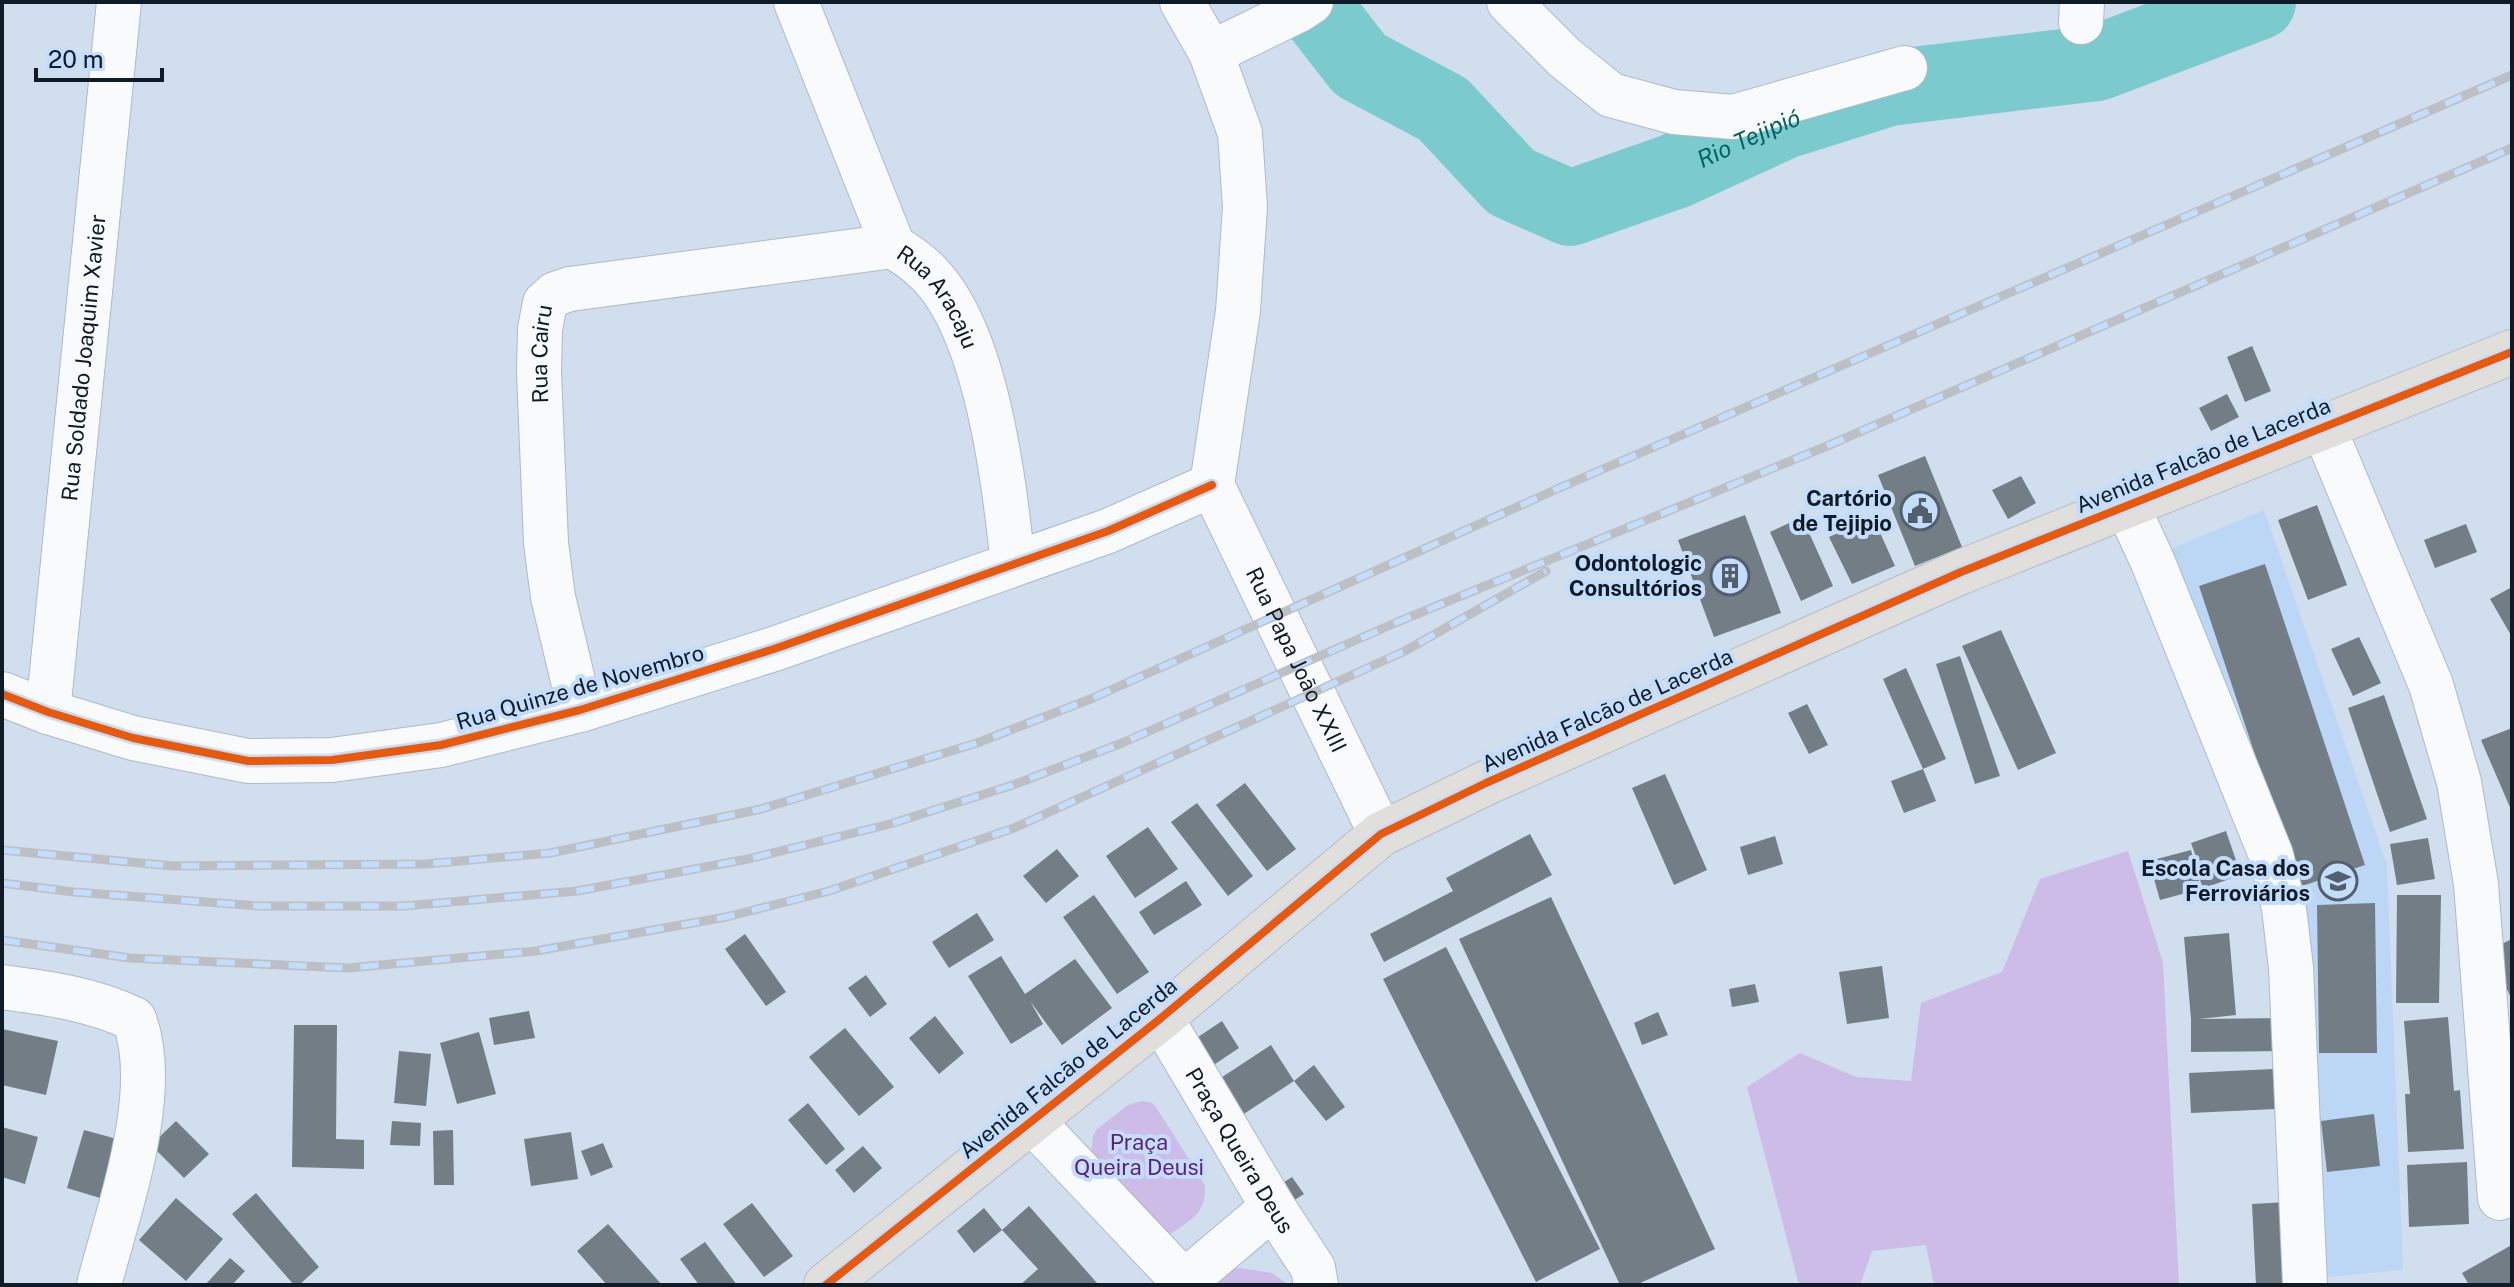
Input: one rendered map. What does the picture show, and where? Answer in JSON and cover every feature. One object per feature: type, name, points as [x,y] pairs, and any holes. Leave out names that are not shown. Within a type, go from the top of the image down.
[{"type":"main road","name":"Avenida Falcão de Lacerda","points":[[826,1285],[1161,1018],[1381,834],[1486,783],[1961,572],[2323,426],[2510,357]]},
{"type":"street","name":"Rua Soldado Joaquim Xavier","points":[[48,712],[119,2]]},
{"type":"street","name":"Rua Aracaju","points":[[796,2],[893,246],[924,268],[945,294],[966,335],[1002,466],[1013,564]]},
{"type":"street","points":[[1182,2],[1211,53],[1240,133],[1245,207],[1238,311],[1212,485]]},
{"type":"street","points":[[1509,2],[1565,58],[1611,95],[1674,112],[1733,117],[1905,68]]},
{"type":"street","points":[[1211,53],[1305,6]]},
{"type":"street","name":"Rua Cairu","points":[[580,710],[553,597],[546,543],[539,372],[540,329],[545,303],[555,294],[570,289],[893,246]]},
{"type":"street","points":[[2323,426],[2431,685],[2459,782],[2476,884],[2500,1198]]},
{"type":"street","name":"Rua Quinze de Novembro","points":[[2,694],[48,712],[133,738],[248,761],[332,760],[441,745],[580,710],[774,649],[1108,531],[1212,485]]},
{"type":"street","name":"Rua Papa João XXIII","points":[[1212,485],[1381,834]]},
{"type":"street","points":[[2127,506],[2152,560],[2271,855],[2284,908],[2291,968],[2305,1285]]},
{"type":"street","points":[[2,987],[71,997],[114,1009],[134,1019],[141,1037],[144,1058],[137,1133],[99,1285]]},
{"type":"street","name":"Praça Queira Deus","points":[[1161,1018],[1273,1207],[1313,1268],[1316,1285]]},
{"type":"street","points":[[1031,1120],[1186,1283],[1273,1207]]},
{"type":"shaded area","name":"Escola Casa dos Ferroviários","points":[[2264,510],[2387,865],[2403,1270],[2317,1278],[2304,898],[2168,550]]},
{"type":"green space","points":[[2128,851],[2163,963],[2179,1285],[1934,1285],[1926,1245],[1872,1251],[1860,1285],[1799,1285],[1747,1087],[1800,1053],[1856,1077],[1911,1081],[1921,1003],[2002,972],[2040,879]]},
{"type":"green space","name":"Praça Queira Deusi","points":[[1143,1101],[1156,1107],[1205,1185],[1200,1210],[1169,1235],[1091,1155],[1096,1130],[1128,1105]]},
{"type":"green space","points":[[1240,1268],[1272,1273],[1289,1285],[1205,1285],[1226,1270]]},
{"type":"building","points":[[2252,346],[2271,391],[2245,402],[2227,357]]},
{"type":"building","points":[[2227,394],[2239,417],[2211,431],[2199,408]]},
{"type":"building","name":"Cartório de Tejipio","points":[[1925,456],[1962,547],[1915,566],[1878,475]]},
{"type":"building","points":[[2021,476],[2036,503],[2008,519],[1992,490]]},
{"type":"building","points":[[2317,505],[2347,585],[2308,600],[2278,520]]},
{"type":"building","name":"Odontologic Consultórios","points":[[1745,515],[1781,613],[1714,637],[1678,540]]},
{"type":"building","points":[[1802,517],[1833,586],[1801,601],[1770,532]]},
{"type":"building","points":[[1873,517],[1895,566],[1852,584],[1829,537]]},
{"type":"building","points":[[2466,524],[2477,552],[2435,568],[2424,540]]},
{"type":"building","points":[[2265,564],[2365,865],[2299,887],[2199,586]]},
{"type":"building","points":[[2512,587],[2512,637],[2490,599]]},
{"type":"building","points":[[2001,630],[2056,753],[2018,770],[1962,646]]},
{"type":"building","points":[[2359,637],[2381,683],[2353,696],[2331,649]]},
{"type":"building","points":[[1960,656],[2000,776],[1975,784],[1936,664]]},
{"type":"building","points":[[1906,668],[1946,759],[1923,769],[1883,679]]},
{"type":"building","points":[[2384,695],[2427,819],[2390,832],[2348,708]]},
{"type":"building","points":[[1807,704],[1828,745],[1809,754],[1788,713]]},
{"type":"building","points":[[2512,728],[2512,812],[2481,740]]},
{"type":"building","points":[[1923,769],[1936,801],[1904,813],[1891,781]]},
{"type":"building","points":[[1665,774],[1707,870],[1674,885],[1632,788]]},
{"type":"building","points":[[1245,783],[1296,849],[1267,871],[1216,805]]},
{"type":"building","points":[[1197,803],[1253,876],[1228,896],[1171,822]]},
{"type":"building","points":[[1148,827],[1178,869],[1135,898],[1106,856]]},
{"type":"building","points":[[2226,831],[2241,875],[2201,889],[2160,900],[2149,861],[2191,850],[2201,888],[2199,865],[2191,843]]},
{"type":"building","points":[[1530,834],[1552,875],[1384,962],[1370,934],[1453,891],[1446,878]]},
{"type":"building","points":[[1775,836],[1783,864],[1748,875],[1740,847]]},
{"type":"building","points":[[2428,838],[2435,879],[2397,885],[2390,844]]},
{"type":"building","points":[[1057,849],[1079,876],[1046,903],[1023,876]]},
{"type":"building","points":[[1186,881],[1202,905],[1154,935],[1139,912]]},
{"type":"building","points":[[1094,895],[1149,972],[1117,994],[1063,917]]},
{"type":"building","points":[[2397,895],[2441,895],[2439,1003],[2396,1003]]},
{"type":"building","points":[[1551,897],[1715,1249],[1636,1285],[1620,1285],[1459,939]]},
{"type":"building","points":[[2375,903],[2377,1053],[2319,1053],[2317,905]]},
{"type":"building","points":[[977,913],[994,940],[949,968],[932,942]]},
{"type":"building","points":[[2229,933],[2236,1015],[2199,1019],[2290,1018],[2290,1051],[2191,1052],[2184,937]]},
{"type":"building","points":[[745,934],[786,992],[766,1006],[725,949]]},
{"type":"building","points":[[2512,939],[2512,1000],[2489,950]]},
{"type":"building","points":[[1446,947],[1600,1249],[1536,1282],[1383,979]]},
{"type":"building","points":[[1001,956],[1025,994],[1075,959],[1112,1008],[1062,1045],[1030,1001],[1043,1024],[1011,1044],[968,976]]},
{"type":"building","points":[[1882,966],[1889,1018],[1847,1024],[1839,972]]},
{"type":"building","points":[[866,975],[887,1004],[870,1017],[848,988]]},
{"type":"building","points":[[1755,984],[1759,1002],[1732,1007],[1729,989]]},
{"type":"building","points":[[529,1011],[535,1038],[494,1045],[489,1018]]},
{"type":"building","points":[[1658,1012],[1668,1035],[1642,1045],[1634,1023]]},
{"type":"building","points":[[935,1016],[964,1053],[939,1074],[909,1038]]},
{"type":"building","points":[[2448,1017],[2454,1091],[2460,1090],[2464,1149],[2408,1152],[2405,1094],[2410,1094],[2404,1021]]},
{"type":"building","points":[[1222,1021],[1239,1048],[1203,1072],[1186,1045]]},
{"type":"building","points":[[294,1025],[337,1025],[336,1139],[364,1140],[364,1169],[292,1167]]},
{"type":"building","points":[[845,1028],[894,1087],[859,1116],[809,1057]]},
{"type":"building","points":[[2,1029],[58,1041],[46,1095],[2,1085]]},
{"type":"building","points":[[479,1032],[496,1094],[457,1104],[440,1043]]},
{"type":"building","points":[[1271,1045],[1294,1081],[1236,1119],[1213,1083]]},
{"type":"building","points":[[399,1051],[431,1054],[426,1106],[394,1103]]},
{"type":"building","points":[[1314,1065],[1345,1107],[1326,1121],[1294,1081]]},
{"type":"building","points":[[2273,1069],[2275,1109],[2191,1113],[2189,1073]]},
{"type":"building","points":[[808,1103],[845,1149],[826,1165],[788,1120]]},
{"type":"building","points":[[2374,1114],[2380,1166],[2327,1172],[2321,1121]]},
{"type":"building","points":[[176,1121],[209,1154],[184,1178],[151,1145]]},
{"type":"building","points":[[392,1121],[421,1123],[420,1146],[390,1145]]},
{"type":"building","points":[[2,1127],[38,1137],[25,1184],[2,1177]]},
{"type":"building","points":[[84,1130],[117,1139],[100,1198],[67,1188]]},
{"type":"building","points":[[453,1130],[454,1185],[434,1185],[433,1131]]},
{"type":"building","points":[[571,1132],[578,1179],[531,1186],[524,1139]]},
{"type":"building","points":[[603,1143],[613,1167],[591,1176],[581,1151]]},
{"type":"building","points":[[863,1146],[882,1168],[854,1193],[835,1170]]},
{"type":"building","points":[[2467,1162],[2469,1224],[2409,1227],[2407,1165]]},
{"type":"building","points":[[1292,1177],[1304,1194],[1287,1205],[1275,1188]]},
{"type":"building","points":[[256,1193],[319,1267],[299,1285],[294,1285],[232,1214]]},
{"type":"building","points":[[176,1198],[223,1239],[186,1281],[139,1240]]},
{"type":"building","points":[[2288,1202],[2293,1282],[2256,1285],[2252,1204]]},
{"type":"building","points":[[752,1203],[793,1256],[764,1277],[723,1224]]},
{"type":"building","points":[[1029,1206],[1097,1283],[1020,1285],[1038,1269],[1002,1230]]},
{"type":"building","points":[[984,1208],[1002,1230],[974,1253],[957,1231]]},
{"type":"building","points":[[608,1224],[662,1285],[607,1285],[577,1251]]},
{"type":"building","points":[[705,1242],[737,1285],[699,1285],[680,1259]]},
{"type":"building","points":[[2510,1246],[2512,1285],[2469,1285],[2462,1273]]},
{"type":"building","points":[[230,1258],[245,1271],[232,1285],[205,1285]]},
{"type":"waterway","name":"Rio Tejipió","points":[[1311,2],[1360,65],[1443,109],[1511,182],[1570,208],[1675,171],[1784,121],[1889,88],[2097,63],[2258,2]]},
{"type":"railway","points":[[2,850],[173,866],[426,864],[550,853],[761,809],[977,743],[1093,698],[1557,489],[2512,75]]},
{"type":"railway","points":[[2,883],[74,892],[258,906],[404,906],[577,891],[748,859],[890,824],[1013,785],[1122,743],[1395,623],[1827,446],[2512,148]]},
{"type":"railway","points":[[2,940],[130,958],[348,968],[536,951],[726,917],[829,891],[1014,828],[1405,651],[1546,571]]},
{"type":"cycle path","points":[[826,1285],[1161,1018],[1381,834],[1486,783],[1961,572],[2512,352]]},
{"type":"cycle path","points":[[2,694],[48,712],[133,738],[248,761],[332,760],[441,745],[580,710],[774,649],[1108,531],[1212,485]]},
{"type":"place","name":"Cartório de Tejipio","points":[[1920,511]]},
{"type":"place","name":"Odontologic Consultórios","points":[[1730,576]]},
{"type":"place","name":"Escola Casa dos Ferroviários","points":[[2338,881]]}]
